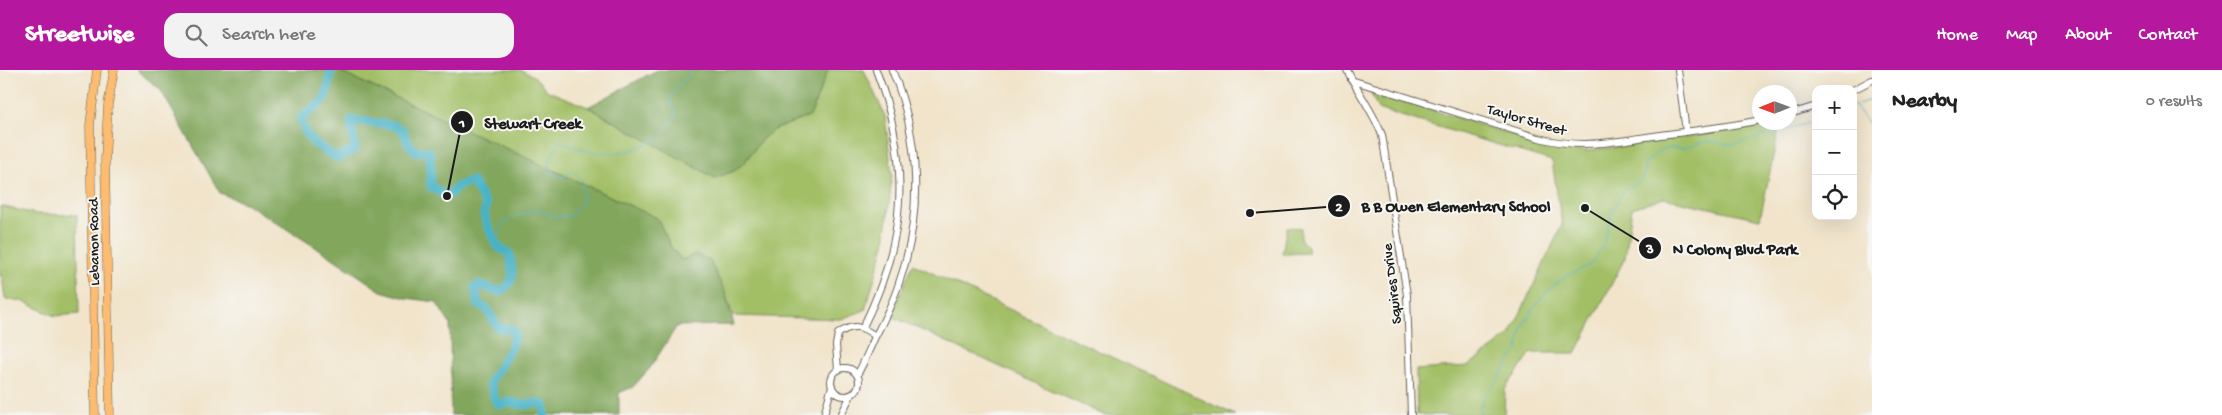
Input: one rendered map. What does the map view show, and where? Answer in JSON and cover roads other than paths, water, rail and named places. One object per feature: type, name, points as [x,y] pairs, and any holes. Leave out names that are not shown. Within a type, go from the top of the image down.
[{"type":"main road","name":"Lebanon Road","points":[[95,415],[90,125],[97,70]]},
{"type":"main road","name":"Lebanon Road","points":[[108,415],[106,177],[108,105],[114,70]]},
{"type":"main road","points":[[92,101],[108,105]]},
{"type":"street","points":[[864,327],[876,303],[886,275],[893,243],[900,187],[894,126],[876,70]]},
{"type":"street","points":[[841,415],[851,395],[858,388],[857,375],[899,285],[910,244],[915,188],[910,126],[904,102],[892,70]]},
{"type":"street","name":"Squires Drive","points":[[1347,70],[1372,111],[1382,135],[1407,295],[1410,415]]},
{"type":"street","points":[[1678,70],[1686,132]]},
{"type":"street","name":"Taylor Street","points":[[1352,80],[1539,138],[1566,144],[1589,145],[1752,121]]},
{"type":"street","points":[[1857,88],[1872,80]]},
{"type":"street","points":[[1797,112],[1812,107]]},
{"type":"street","points":[[876,303],[888,310]]},
{"type":"street","points":[[838,370],[836,345],[838,334],[855,326],[864,327],[876,336]]},
{"type":"street","points":[[824,415],[832,386],[832,378],[838,370],[847,368],[857,375]]},
{"type":"street","points":[[832,386],[835,392],[841,395],[851,395]]},
{"type":"waterway","points":[[331,70],[324,99],[316,108],[301,118],[309,138],[319,147],[338,158],[355,149],[351,120],[392,125],[403,130],[407,141],[415,151],[430,152],[431,187],[447,196],[460,185],[472,181],[486,205],[484,215],[497,246],[510,254],[512,272],[509,284],[499,292],[478,285],[475,287],[478,304],[487,309],[498,328],[509,329],[515,332],[512,346],[490,382],[496,402],[500,405],[508,402],[525,405],[536,403],[544,405],[545,415]]},
{"type":"waterway","points":[[497,246],[503,223],[519,215],[539,210],[554,217],[570,216],[582,203],[583,182],[574,171],[563,177],[550,173],[550,160],[560,140],[575,147],[609,153],[626,151],[642,146],[656,138],[668,127],[677,112],[669,101],[674,92],[693,70]]},
{"type":"waterway","points":[[1857,105],[1872,99]]},
{"type":"waterway","points":[[1857,108],[1872,127]]},
{"type":"waterway","points":[[1480,415],[1483,399],[1518,351],[1522,329],[1533,309],[1556,284],[1568,275],[1586,267],[1598,256],[1615,204],[1622,193],[1644,178],[1645,163],[1659,151],[1667,148],[1685,148],[1706,141],[1732,145],[1812,122]]},
{"type":"place","name":"Stewart Creek","points":[[447,196]]},
{"type":"place","name":"N Colony Blvd Park","points":[[1585,208]]},
{"type":"place","name":"B B Owen Elementary School","points":[[1250,213]]}]
